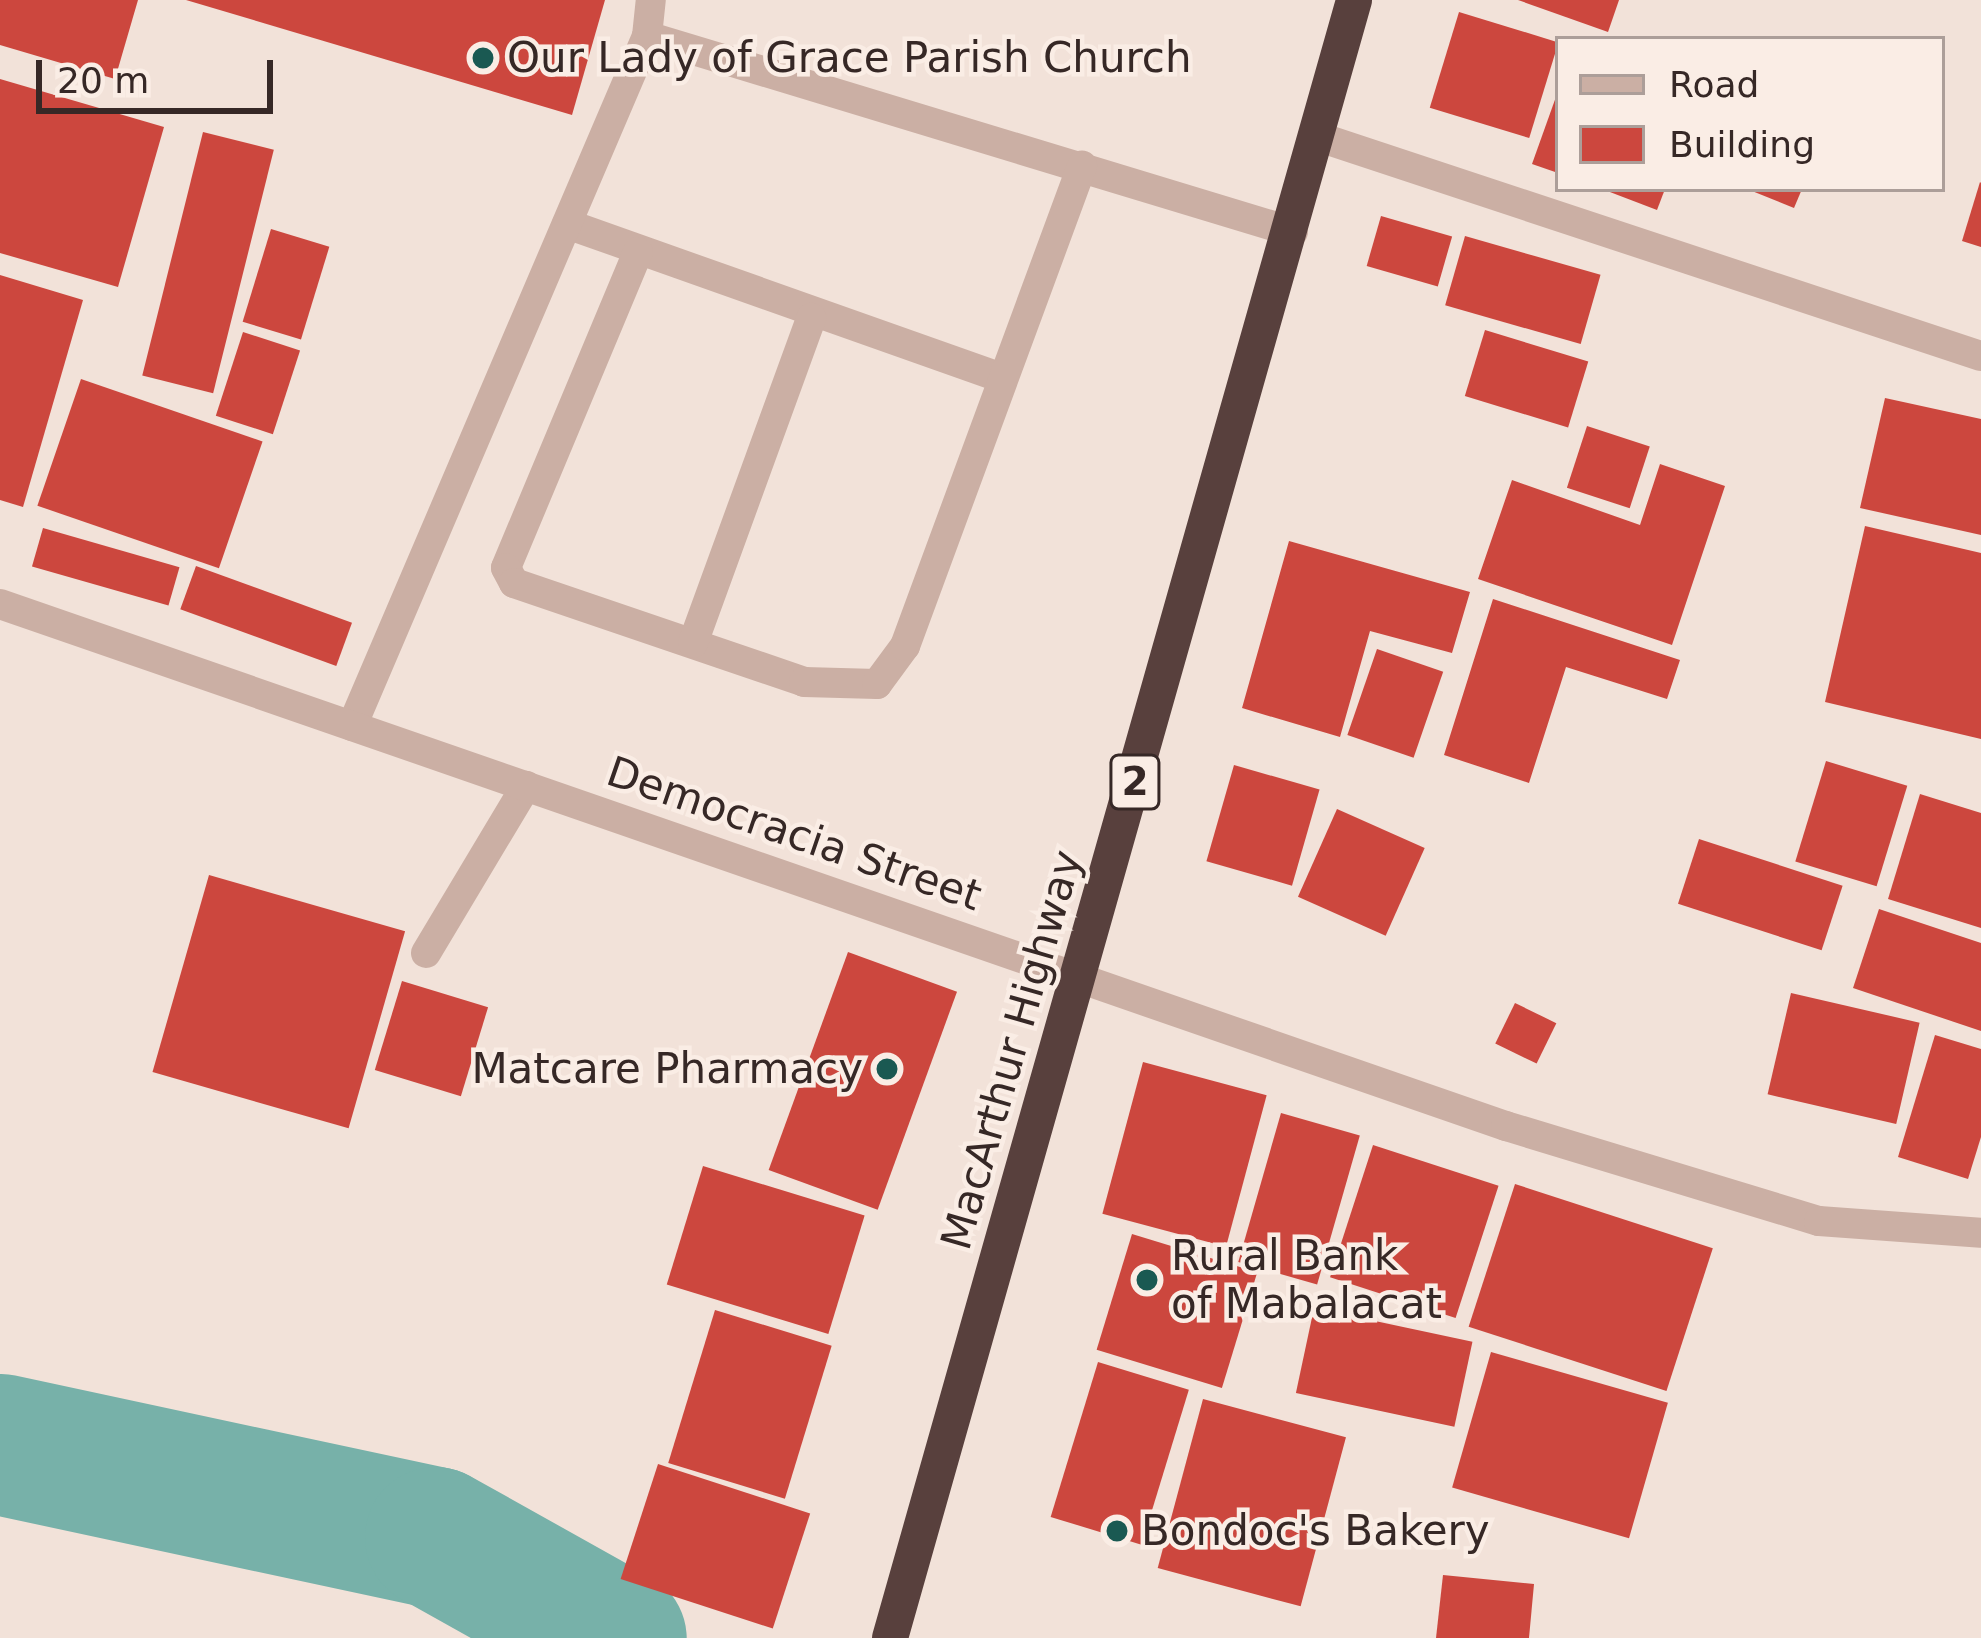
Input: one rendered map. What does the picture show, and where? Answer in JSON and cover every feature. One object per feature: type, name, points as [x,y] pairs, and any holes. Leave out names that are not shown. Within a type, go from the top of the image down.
[{"type":"highway","name":"MacArthur Highway","points":[[890,1638],[1293,232],[1354,0]]},
{"type":"street","points":[[352,726],[647,36],[651,0]]},
{"type":"street","points":[[647,36],[1293,232]]},
{"type":"street","points":[[1319,137],[1981,356]]},
{"type":"street","points":[[638,252],[506,568],[514,583],[804,682],[877,684],[894,670],[999,377],[1082,166]]},
{"type":"street","points":[[567,224],[811,318],[999,377]]},
{"type":"street","points":[[693,643],[811,318]]},
{"type":"street","name":"Democracia Street","points":[[0,604],[1079,976],[1819,1221],[1981,1233]]},
{"type":"street","points":[[426,953],[526,786]]},
{"type":"building","points":[[0,0],[138,0],[115,79],[0,45]]},
{"type":"building","name":"Our Lady of Grace Parish Church","points":[[186,0],[605,0],[572,115]]},
{"type":"building","points":[[1518,0],[1619,0],[1608,32]]},
{"type":"building","points":[[1459,12],[1555,41],[1529,138],[1430,108]]},
{"type":"building","points":[[0,79],[164,127],[118,287],[0,253]]},
{"type":"building","points":[[1555,100],[1555,172],[1532,164]]},
{"type":"building","points":[[203,132],[274,150],[213,393],[142,376]]},
{"type":"building","points":[[1981,183],[1981,247],[1962,241]]},
{"type":"building","points":[[1610,192],[1664,192],[1657,210]]},
{"type":"building","points":[[1754,192],[1801,192],[1794,208]]},
{"type":"building","points":[[1381,216],[1452,236],[1438,286],[1367,266]]},
{"type":"building","points":[[271,229],[329,247],[301,340],[243,322]]},
{"type":"building","points":[[1465,236],[1601,275],[1581,344],[1445,305]]},
{"type":"building","points":[[0,275],[83,300],[23,507],[0,500]]},
{"type":"building","points":[[1485,330],[1588,362],[1568,428],[1465,396]]},
{"type":"building","points":[[243,332],[300,351],[273,434],[216,416]]},
{"type":"building","points":[[81,379],[263,442],[219,568],[37,506]]},
{"type":"building","points":[[1885,398],[1981,419],[1981,535],[1860,508]]},
{"type":"building","points":[[1587,426],[1650,446],[1630,508],[1567,488]]},
{"type":"building","points":[[1660,464],[1725,486],[1672,645],[1478,579],[1512,480],[1640,525]]},
{"type":"building","points":[[1865,526],[1981,553],[1981,739],[1825,702]]},
{"type":"building","points":[[43,528],[179,567],[168,606],[32,566]]},
{"type":"building","points":[[1289,541],[1470,592],[1452,653],[1370,631],[1340,737],[1242,708]]},
{"type":"building","points":[[196,566],[352,623],[336,666],[180,609]]},
{"type":"building","points":[[1493,599],[1680,660],[1667,699],[1566,667],[1529,783],[1444,755]]},
{"type":"building","points":[[1377,649],[1443,672],[1414,758],[1347,735]]},
{"type":"building","points":[[1826,761],[1907,786],[1877,886],[1795,861]]},
{"type":"building","points":[[1234,765],[1320,790],[1292,886],[1206,861]]},
{"type":"building","points":[[1920,794],[1981,813],[1981,928],[1888,899]]},
{"type":"building","points":[[1337,809],[1425,848],[1386,936],[1298,897]]},
{"type":"building","points":[[1699,839],[1843,886],[1822,950],[1678,904]]},
{"type":"building","points":[[209,875],[405,931],[349,1128],[152,1072]]},
{"type":"building","points":[[1879,909],[1981,943],[1981,1031],[1853,988]]},
{"type":"building","points":[[848,952],[957,992],[878,1210],[769,1170]]},
{"type":"building","points":[[402,981],[488,1007],[461,1096],[375,1070]]},
{"type":"building","points":[[1791,993],[1920,1023],[1896,1124],[1768,1094]]},
{"type":"building","points":[[1515,1003],[1556,1023],[1537,1064],[1495,1043]]},
{"type":"building","points":[[1935,1035],[1981,1049],[1981,1137],[1968,1179],[1898,1157]]},
{"type":"building","points":[[1143,1062],[1267,1095],[1226,1247],[1102,1214]]},
{"type":"building","points":[[1281,1113],[1360,1136],[1317,1285],[1238,1262]]},
{"type":"building","points":[[1373,1145],[1499,1186],[1456,1318],[1330,1277]]},
{"type":"building","points":[[703,1166],[865,1215],[828,1334],[667,1285]]},
{"type":"building","points":[[1515,1184],[1713,1248],[1666,1391],[1469,1327]]},
{"type":"building","points":[[1132,1234],[1257,1272],[1222,1388],[1097,1350]]},
{"type":"building","points":[[1314,1308],[1472,1342],[1454,1427],[1296,1393]]},
{"type":"building","points":[[715,1310],[832,1346],[785,1499],[668,1463]]},
{"type":"building","points":[[1491,1352],[1668,1403],[1629,1538],[1452,1488]]},
{"type":"building","points":[[1098,1362],[1189,1390],[1141,1545],[1051,1517]]},
{"type":"building","points":[[1203,1399],[1346,1437],[1301,1606],[1158,1568]]},
{"type":"building","points":[[658,1464],[810,1513],[773,1629],[621,1579]]},
{"type":"building","points":[[1443,1575],[1534,1584],[1529,1638],[1436,1638]]},
{"type":"waterway","points":[[0,1444],[435,1537],[616,1638]]},
{"type":"place","name":"Our Lady of Grace Parish Church","points":[[483,58]]},
{"type":"place","name":"Matcare Pharmacy","points":[[887,1069]]},
{"type":"place","name":"Rural Bank of Mabalacat","points":[[1147,1280]]},
{"type":"place","name":"Bondoc's Bakery","points":[[1117,1531]]}]
